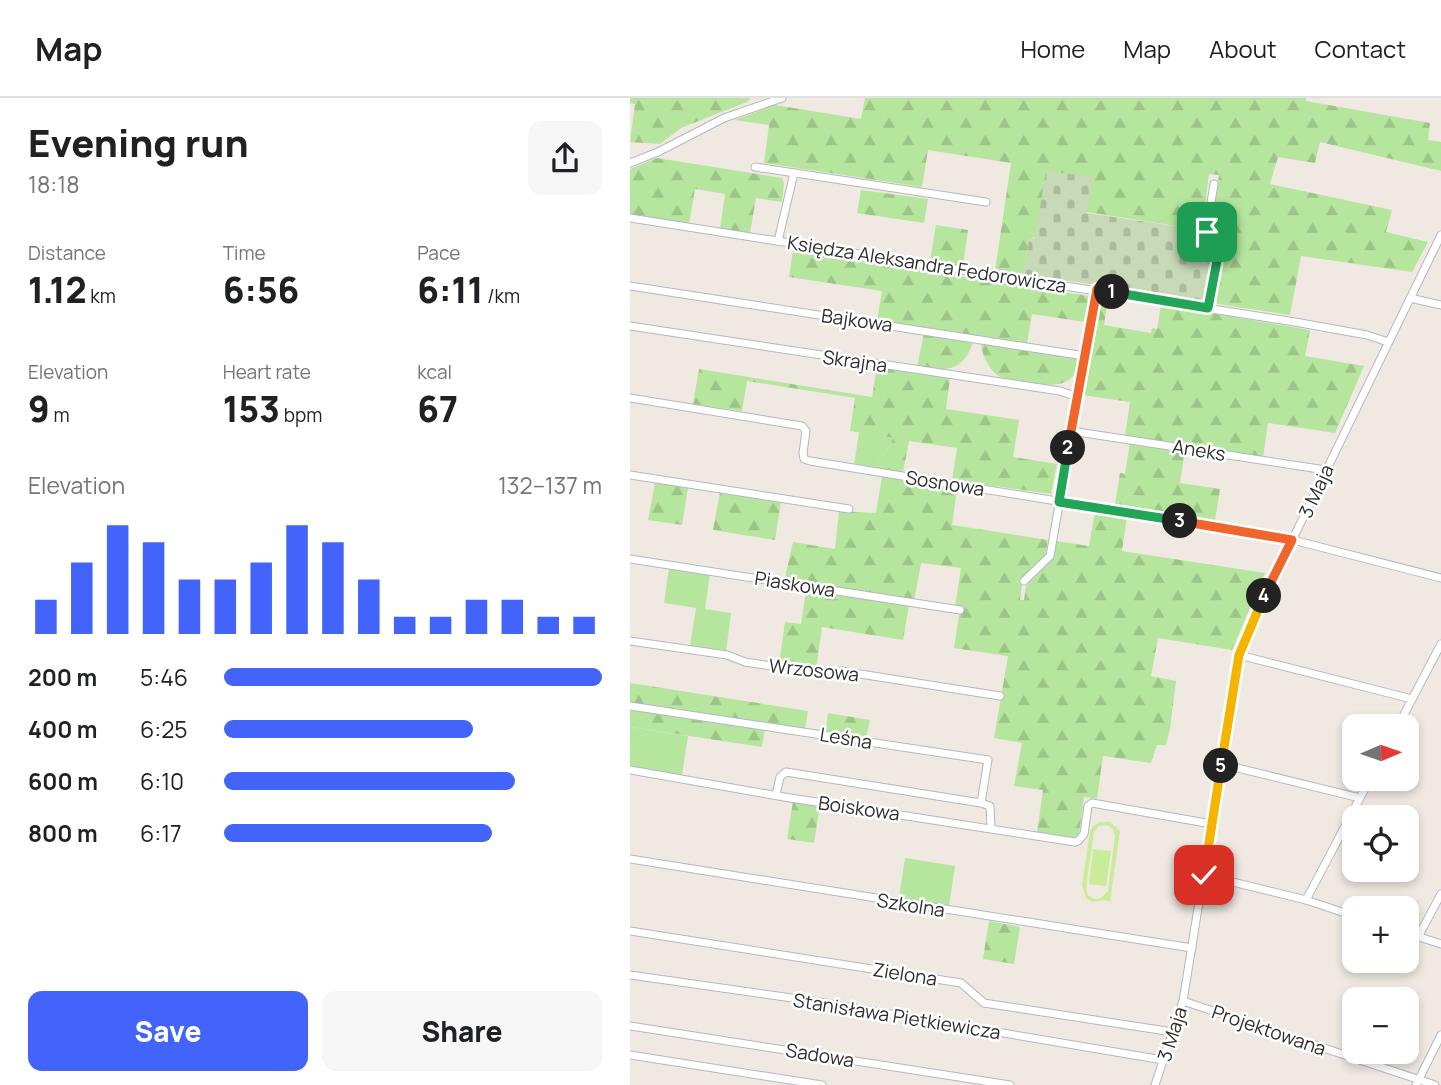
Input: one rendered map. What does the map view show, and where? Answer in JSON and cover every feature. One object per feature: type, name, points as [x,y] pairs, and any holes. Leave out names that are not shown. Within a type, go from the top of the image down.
[{"type":"street","points":[[630,163],[658,152],[724,118],[782,98]]},
{"type":"street","points":[[755,167],[986,202]]},
{"type":"street","points":[[778,241],[794,173]]},
{"type":"street","points":[[1208,308],[1217,261],[1207,228],[1214,184]]},
{"type":"street","name":"Księdza Aleksandra Fedorowicza","points":[[630,218],[930,266],[1097,289],[1367,335],[1388,342]]},
{"type":"street","name":"3 Maja","points":[[1156,1084],[1183,1001],[1239,655],[1441,235]]},
{"type":"street","name":"Bajkowa","points":[[630,286],[1085,356]]},
{"type":"street","points":[[1024,582],[1050,556],[1097,289]]},
{"type":"street","points":[[1410,298],[1441,305]]},
{"type":"street","name":"Skrajna","points":[[630,326],[1060,391],[1078,397]]},
{"type":"street","name":"Sosnowa","points":[[630,398],[802,426],[806,431],[804,458],[810,461],[1292,540],[1441,578]]},
{"type":"street","name":"Aneks","points":[[1071,431],[1326,470]]},
{"type":"street","points":[[630,475],[849,509]]},
{"type":"street","name":"Piaskowa","points":[[630,559],[960,610]]},
{"type":"street","name":"Wrzosowa","points":[[630,641],[727,655],[745,662],[811,672],[825,674],[841,671],[1000,696]]},
{"type":"street","points":[[1404,714],[1441,644]]},
{"type":"street","points":[[1239,655],[1412,699]]},
{"type":"street","name":"Leśna","points":[[630,706],[988,760],[981,803]]},
{"type":"street","points":[[1221,764],[1360,798]]},
{"type":"street","name":"Boiskowa","points":[[630,770],[1075,842],[1084,834],[1088,806],[1092,803],[1212,824]]},
{"type":"street","points":[[776,795],[780,777],[786,772],[981,803],[990,806],[991,827]]},
{"type":"street","points":[[1306,900],[1364,791]]},
{"type":"street","name":"Szkolna","points":[[630,859],[1192,948]]},
{"type":"street","points":[[1204,875],[1306,900],[1342,912]]},
{"type":"street","points":[[1419,935],[1441,894]]},
{"type":"street","name":"Zielona","points":[[630,930],[961,984],[984,1003],[1173,1032]]},
{"type":"street","points":[[1419,937],[1441,944]]},
{"type":"street","name":"Stanisława Pietkiewicza","points":[[630,975],[813,1002],[1163,1060]]},
{"type":"street","name":"Projektowana","points":[[1183,1001],[1417,1082],[1436,1085]]},
{"type":"street","name":"Sadowa","points":[[630,1026],[1010,1085]]},
{"type":"street","points":[[1417,1082],[1441,1035]]},
{"type":"street","points":[[630,1055],[822,1085]]},
{"type":"street","points":[[1156,1084],[1165,1085]]},
{"type":"green space","points":[[630,98],[750,99],[681,128],[660,144],[630,142],[635,104],[630,103]]},
{"type":"green space","points":[[865,98],[1306,98],[1306,101],[1430,123],[1428,140],[1441,142],[1441,171],[1320,142],[1315,163],[1278,157],[1270,184],[1392,210],[1386,232],[1428,242],[1412,272],[1301,256],[1290,315],[1218,304],[1215,299],[1222,254],[1210,229],[1219,175],[1209,174],[1202,230],[1087,212],[1029,240],[1023,276],[995,271],[1011,163],[928,150],[922,187],[764,163],[769,125],[735,120],[775,105],[861,119]]},
{"type":"green space","points":[[657,158],[782,178],[782,202],[756,198],[750,233],[720,229],[725,194],[695,189],[689,224],[630,215],[630,169]]},
{"type":"green space","points":[[1046,171],[1093,177],[1087,213],[1202,230],[1214,254],[1203,302],[1023,276],[1029,240],[1035,238]]},
{"type":"green space","points":[[861,190],[928,199],[924,223],[857,213]]},
{"type":"green space","points":[[936,225],[968,230],[963,266],[930,261]]},
{"type":"green space","points":[[793,251],[1089,296],[1085,322],[1032,314],[1027,344],[877,320],[882,291],[789,277]]},
{"type":"green space","points":[[1101,297],[1108,297],[1104,325],[1151,333],[1152,328],[1157,329],[1161,305],[1310,330],[1305,356],[1364,366],[1335,433],[1268,423],[1263,458],[1125,436],[1130,402],[1082,395],[1097,301]]},
{"type":"green space","points":[[924,333],[973,341],[964,359],[952,368],[917,367]]},
{"type":"green space","points":[[983,342],[1081,358],[1073,376],[1060,384],[1010,379],[1000,377],[991,369],[982,350]]},
{"type":"green space","points":[[877,366],[950,378],[946,409],[1019,420],[1013,457],[1057,464],[1051,494],[952,480],[957,448],[909,441],[903,473],[874,467],[893,438],[850,431],[855,398],[747,381],[742,411],[693,404],[699,369],[872,397]]},
{"type":"green space","points":[[859,432],[893,438],[874,467],[854,465]]},
{"type":"green space","points":[[1130,442],[1185,450],[1180,483],[1220,489],[1215,521],[1115,505],[1120,473],[1125,474]]},
{"type":"green space","points":[[882,477],[957,489],[952,525],[1048,540],[1045,556],[1023,578],[1020,600],[1024,600],[1026,586],[1052,559],[1055,541],[1089,546],[1095,511],[1127,517],[1122,551],[1265,573],[1232,650],[1158,638],[1151,676],[1176,681],[1166,745],[1157,745],[1151,763],[1103,756],[1097,799],[1084,797],[1079,835],[1074,838],[1037,832],[1043,790],[1014,786],[1022,743],[994,738],[1008,656],[954,648],[960,609],[955,607],[961,568],[921,563],[914,601],[909,605],[903,640],[822,627],[816,669],[779,664],[785,622],[801,624],[807,585],[784,582],[793,542],[835,549],[839,511],[876,513]]},
{"type":"green space","points":[[655,483],[688,488],[682,525],[648,520]]},
{"type":"green space","points":[[720,492],[781,502],[775,540],[713,530]]},
{"type":"green space","points":[[669,568],[710,574],[705,609],[731,613],[726,652],[690,646],[696,608],[664,603]]},
{"type":"green space","points":[[630,683],[808,711],[805,729],[630,703]]},
{"type":"green space","points":[[630,709],[765,729],[762,747],[630,727]]},
{"type":"green space","points":[[828,713],[870,720],[866,738],[826,731]]},
{"type":"green space","points":[[630,727],[688,736],[682,775],[630,767]]},
{"type":"green space","points":[[793,801],[820,805],[814,843],[787,839]]},
{"type":"green space","points":[[1100,822],[1110,822],[1120,831],[1110,902],[1093,902],[1086,898],[1082,885],[1093,826]],"holes":[[[1107,825],[1113,829],[1115,835],[1108,891],[1101,898],[1094,899],[1088,895],[1086,888],[1094,832],[1099,826]]]},
{"type":"green space","points":[[1093,849],[1111,851],[1106,886],[1089,884]]},
{"type":"green space","points":[[905,858],[955,866],[949,906],[899,898]]},
{"type":"green space","points":[[989,921],[1020,927],[1014,964],[983,959]]},
{"type":"route","points":[[1204,875],[1239,655],[1292,540],[1059,502],[1097,289],[1208,308],[1217,261],[1207,232]]}]
